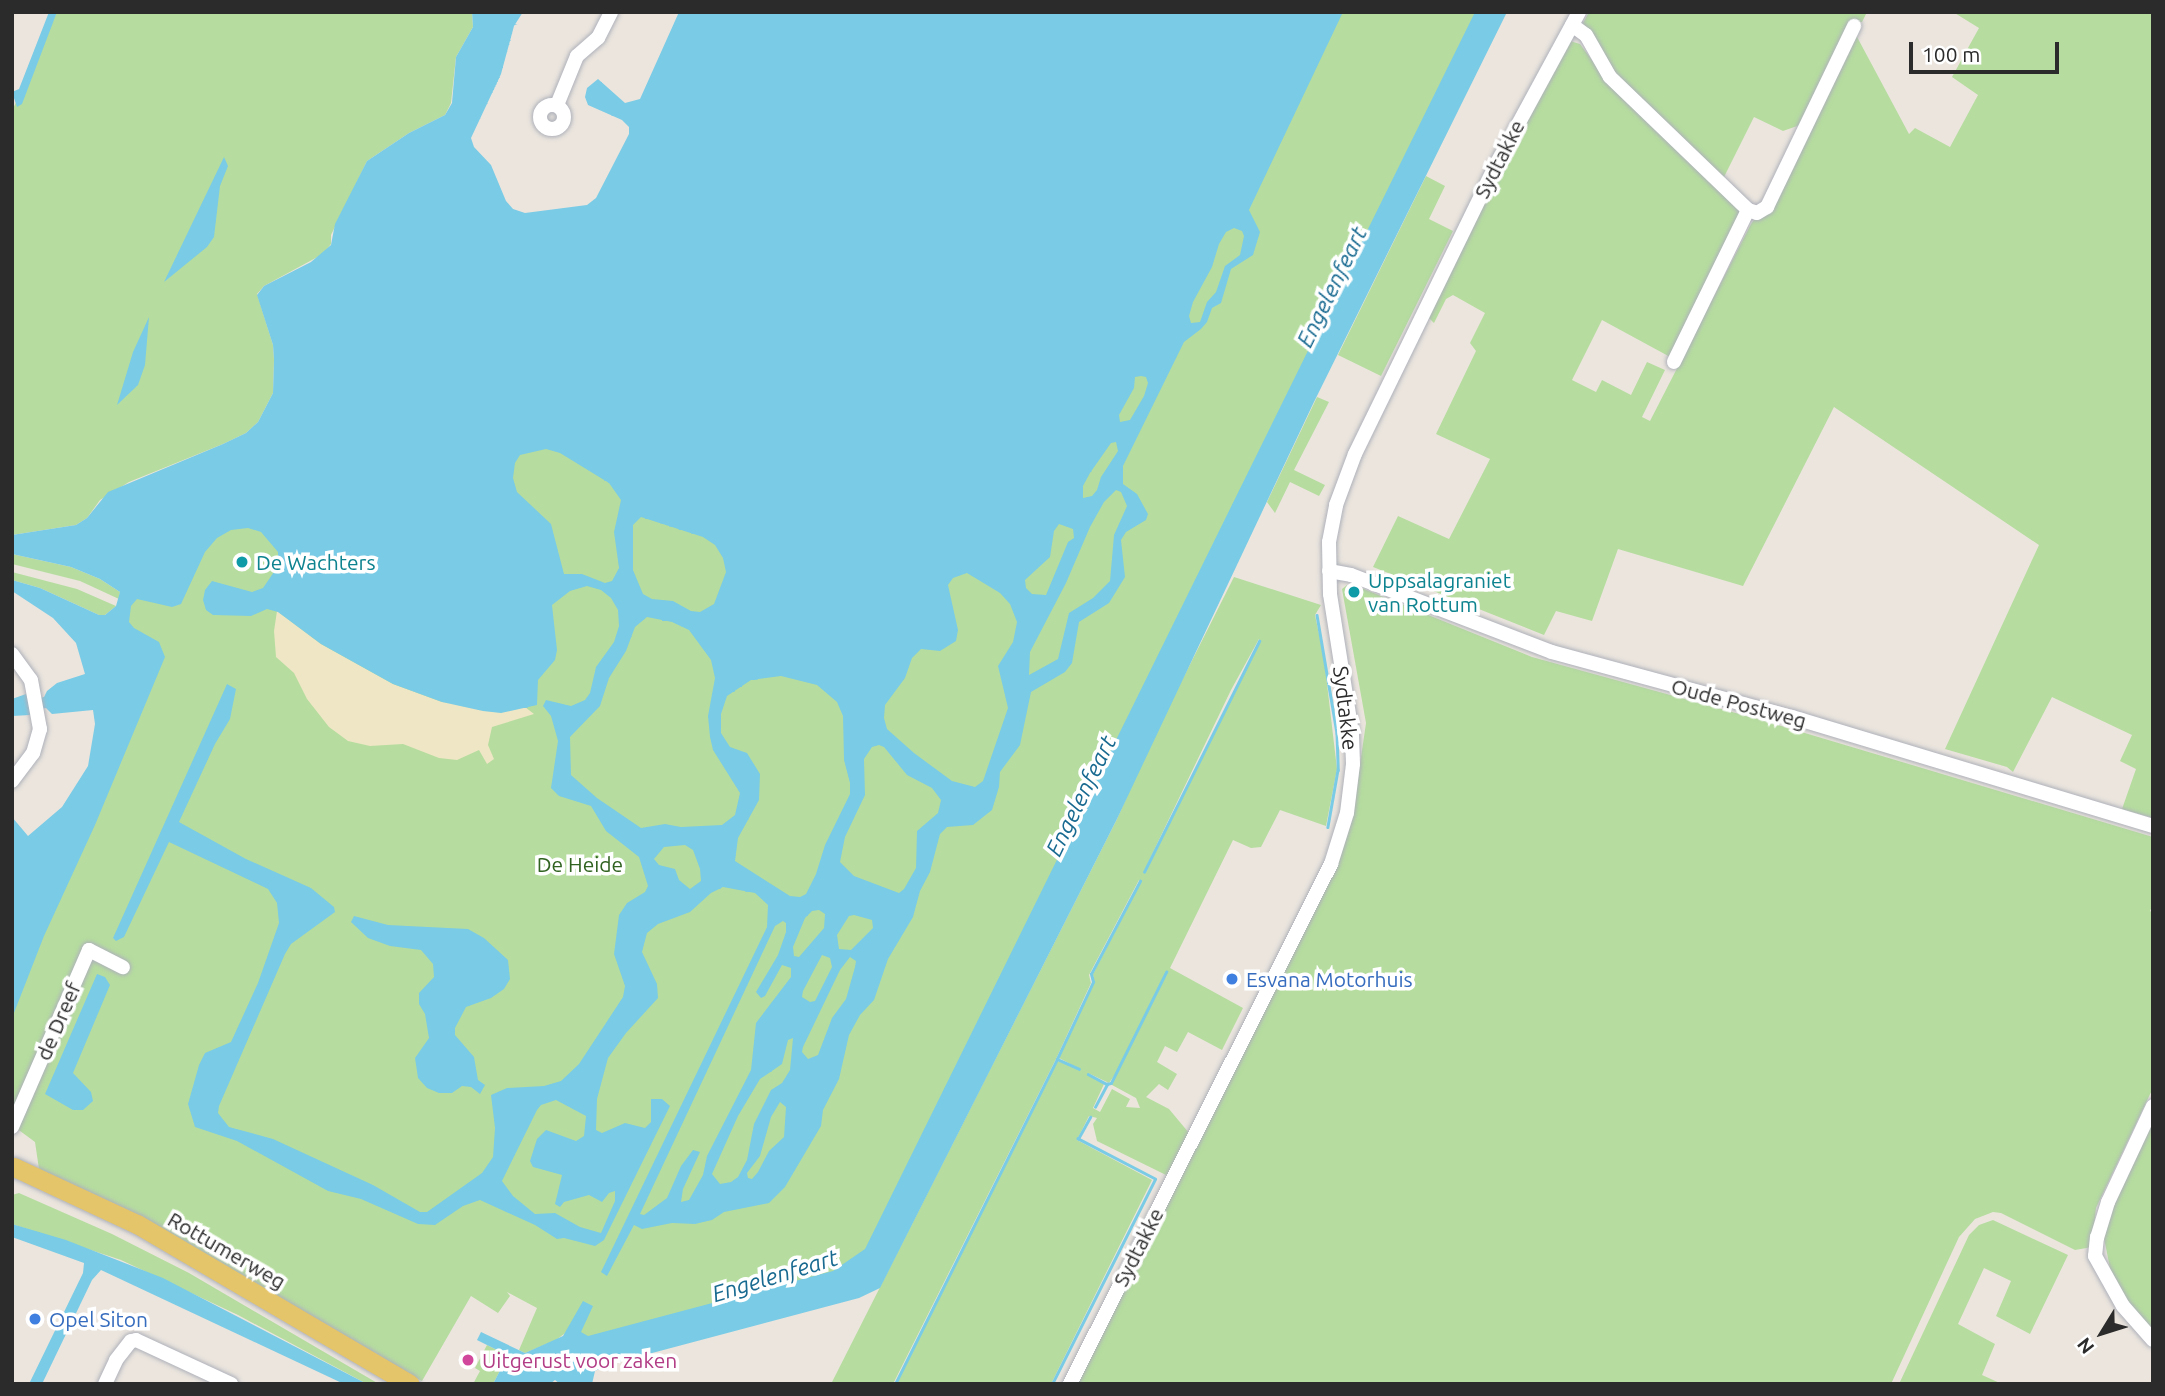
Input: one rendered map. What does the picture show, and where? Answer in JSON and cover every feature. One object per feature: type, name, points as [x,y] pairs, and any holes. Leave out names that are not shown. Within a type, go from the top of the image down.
[{"type":"main road","name":"Rottumerweg","points":[[13,1163],[137,1224],[410,1384]]},
{"type":"street","points":[[558,105],[577,56],[598,38],[611,12]]},
{"type":"street","name":"Sydtakke","points":[[1070,1384],[1308,910],[1342,834],[1350,795],[1352,733],[1332,608],[1329,570],[1332,518],[1354,454],[1496,165],[1576,19],[1610,78],[1748,210]]},
{"type":"street","points":[[1674,362],[1748,210],[1757,213],[1766,207],[1854,26]]},
{"type":"street","name":"Oude Postweg","points":[[1329,570],[1351,575],[1552,652],[1792,717],[2153,826]]},
{"type":"street","points":[[12,654],[23,666],[35,693],[40,729],[33,753],[12,781]]},
{"type":"street","name":"de Dreef","points":[[12,1127],[89,950],[123,967]]},
{"type":"street","points":[[2153,1106],[2108,1202],[2097,1237],[2095,1256],[2123,1306],[2153,1340]]},
{"type":"street","points":[[105,1384],[116,1360],[131,1341],[136,1340],[231,1384]]},
{"type":"green space","points":[[57,12],[472,12],[473,27],[456,57],[451,103],[445,115],[409,133],[367,161],[331,235],[331,244],[323,254],[264,286],[257,294],[273,345],[274,360],[273,393],[258,422],[246,433],[223,444],[129,482],[100,500],[87,518],[76,525],[12,535],[12,111]]},
{"type":"green space","name":"De Heide","points":[[1013,12],[1477,12],[866,1252],[834,1274],[586,1341],[568,1331],[556,1340],[525,1353],[519,1350],[537,1308],[507,1292],[510,1296],[498,1313],[471,1296],[422,1381],[39,1169],[35,1142],[12,1125],[12,974],[120,706],[113,623],[170,535]]},
{"type":"green space","points":[[1589,12],[1867,12],[1862,22],[1850,23],[1800,125],[1783,131],[1754,117],[1724,177],[1607,65],[1583,23]]},
{"type":"green space","points":[[1953,12],[2153,12],[2153,818],[2122,809],[2136,769],[2120,761],[2132,735],[2052,697],[2013,772],[2007,767],[1945,749],[2039,545],[1834,407],[1743,586],[1618,549],[1592,621],[1556,611],[1544,635],[1373,567],[1398,516],[1449,539],[1490,459],[1436,434],[1476,351],[1470,343],[1485,313],[1453,295],[1446,299],[1434,323],[1427,316],[1475,217],[1570,41],[1580,44],[1597,67],[1741,211],[1672,358],[1602,320],[1572,380],[1596,392],[1602,380],[1631,395],[1647,362],[1665,370],[1642,417],[1650,421],[1751,224],[1765,216],[1856,35],[1909,134],[1915,128],[1950,147],[1978,95],[1952,77],[1979,28]]},
{"type":"green space","points":[[1426,176],[1445,186],[1429,219],[1453,231],[1381,376],[1338,355]]},
{"type":"green space","points":[[1317,397],[1329,402],[1294,470],[1325,485],[1319,496],[1290,482],[1275,513],[1267,502]]},
{"type":"green space","points":[[12,554],[71,567],[100,579],[120,592],[119,599],[80,581],[12,564]]},
{"type":"green space","points":[[12,572],[77,589],[116,606],[105,615],[99,615],[40,588],[12,580]]},
{"type":"green space","points":[[1234,577],[1321,605],[1315,615],[1324,658],[1337,769],[1326,826],[1280,810],[1261,847],[1251,848],[1233,840],[1170,968],[1243,1008],[1222,1050],[1188,1032],[1177,1052],[1165,1046],[1157,1062],[1177,1074],[1168,1090],[1159,1084],[1146,1097],[1169,1109],[1189,1133],[1168,1176],[1097,1141],[1093,1124],[1097,1118],[1089,1116],[1077,1140],[1152,1180],[1051,1384],[896,1384],[1057,1061],[1080,1069],[1059,1058],[1094,982],[1093,974],[1141,882],[1139,880],[1089,975],[1091,983],[1056,1059],[893,1384],[831,1384],[1117,819],[1155,734]],"holes":[[[1259,639],[1260,642],[1143,873],[1231,690]],[[1088,1073],[1109,1083],[1116,1073],[1112,1085],[1136,1098],[1140,1108],[1126,1107],[1130,1099],[1112,1089],[1100,1112],[1093,1108],[1104,1084]]]},
{"type":"green space","points":[[1347,585],[1354,585],[1532,657],[1765,721],[2153,837],[2153,904],[2150,911],[2153,913],[2153,1088],[2096,1208],[2092,1247],[2075,1250],[2001,1213],[1993,1212],[1975,1219],[1959,1237],[1891,1384],[1077,1384],[1353,813],[1366,723],[1342,589]]},
{"type":"green space","points":[[2153,1118],[2153,1340],[2114,1288],[2103,1233],[2112,1206]]},
{"type":"green space","points":[[19,1193],[112,1234],[189,1273],[379,1384],[367,1384],[238,1315],[121,1260],[12,1224],[12,1195]]},
{"type":"green space","points":[[1993,1220],[2068,1255],[2030,1334],[1996,1316],[2011,1281],[1984,1268],[1958,1324],[1995,1344],[1982,1375],[2002,1384],[1899,1384],[1969,1235],[1979,1225]]},
{"type":"green space","points":[[487,1345],[505,1354],[506,1359],[493,1384],[473,1384],[480,1371],[475,1368]]},
{"type":"sand","points":[[277,611],[321,644],[393,684],[442,702],[525,707],[534,714],[492,727],[488,745],[494,759],[487,764],[479,750],[457,760],[439,758],[403,744],[370,746],[348,741],[329,727],[307,699],[294,673],[276,657],[274,631]]},
{"type":"water","points":[[49,12],[57,12],[22,104],[17,107],[12,92],[19,89]]},
{"type":"water","points":[[472,12],[523,12],[514,26],[501,74],[471,138],[474,147],[491,165],[506,201],[513,209],[525,213],[587,205],[596,198],[629,134],[629,127],[622,120],[588,105],[585,97],[587,88],[598,79],[625,103],[640,99],[679,12],[1343,12],[1249,210],[1260,232],[1253,255],[1231,269],[1221,303],[1212,308],[1201,329],[1184,342],[1123,466],[1123,484],[1137,494],[1148,514],[1146,520],[1126,532],[1121,540],[1125,577],[1109,603],[1079,622],[1072,663],[1065,672],[1031,692],[1020,745],[1000,772],[999,787],[992,810],[973,825],[947,827],[940,834],[930,872],[920,891],[913,917],[888,959],[874,1000],[860,1015],[849,1035],[839,1079],[823,1110],[821,1126],[785,1187],[769,1203],[724,1212],[712,1220],[695,1224],[672,1223],[642,1229],[634,1225],[607,1276],[601,1272],[767,927],[768,905],[755,893],[723,887],[711,893],[690,912],[658,924],[647,933],[642,952],[657,984],[658,998],[626,1033],[608,1058],[597,1099],[596,1130],[602,1133],[625,1123],[645,1128],[651,1122],[651,1099],[662,1099],[670,1106],[604,1240],[595,1246],[564,1238],[557,1239],[535,1225],[480,1200],[463,1206],[435,1225],[418,1224],[361,1199],[328,1191],[237,1141],[195,1127],[188,1104],[199,1065],[205,1053],[231,1042],[258,983],[279,923],[277,903],[268,889],[169,842],[124,937],[116,941],[113,938],[227,684],[236,689],[230,719],[215,744],[179,822],[246,859],[311,888],[334,907],[335,912],[291,944],[285,954],[218,1113],[229,1127],[273,1139],[373,1185],[420,1212],[427,1212],[482,1173],[493,1157],[495,1128],[491,1095],[507,1088],[544,1086],[561,1081],[579,1064],[623,997],[625,986],[614,954],[619,915],[627,903],[645,892],[648,886],[639,857],[606,831],[591,806],[559,796],[551,788],[558,741],[551,716],[543,706],[546,700],[571,706],[585,700],[590,693],[596,667],[614,642],[619,626],[618,610],[611,598],[601,590],[587,586],[570,591],[552,605],[557,650],[555,660],[538,680],[537,705],[501,713],[483,711],[442,702],[393,684],[321,644],[278,612],[267,609],[251,616],[213,615],[206,610],[203,600],[205,590],[212,581],[252,592],[263,588],[278,566],[278,552],[261,532],[248,528],[231,530],[217,538],[205,552],[181,604],[172,607],[137,599],[131,606],[129,622],[134,628],[159,642],[165,657],[95,825],[44,936],[12,1018],[12,817],[28,836],[62,807],[88,766],[95,724],[93,710],[52,714],[46,708],[34,710],[30,715],[12,716],[12,699],[26,694],[32,700],[44,697],[57,683],[85,674],[76,643],[53,618],[12,591],[12,580],[40,588],[99,615],[105,615],[116,606],[120,592],[100,579],[71,567],[12,554],[12,535],[76,525],[87,518],[108,492],[223,444],[246,433],[258,422],[273,393],[274,360],[273,345],[257,295],[264,286],[311,262],[331,245],[335,224],[367,161],[409,133],[445,115],[452,103],[456,57],[473,27]],"holes":[[[1234,228],[1242,231],[1244,236],[1240,255],[1225,266],[1216,292],[1207,302],[1200,322],[1191,323],[1189,316],[1193,302],[1212,267],[1226,232]],[[1135,377],[1146,377],[1148,383],[1144,396],[1130,420],[1120,422],[1119,415],[1134,388]],[[1116,442],[1118,451],[1101,477],[1097,490],[1092,496],[1083,498],[1083,486],[1111,443]],[[546,449],[560,453],[609,483],[621,500],[614,532],[619,568],[612,581],[605,583],[582,574],[564,574],[551,524],[517,492],[513,478],[515,463],[520,455]],[[1116,490],[1121,492],[1127,506],[1114,535],[1110,581],[1093,598],[1069,613],[1058,659],[1029,675],[1030,652],[1104,502]],[[641,517],[703,537],[715,545],[723,558],[726,572],[714,604],[700,612],[691,611],[673,601],[652,599],[643,594],[633,570],[633,525]],[[1059,524],[1073,529],[1074,538],[1068,542],[1046,595],[1032,594],[1026,588],[1025,580],[1050,557],[1054,531]],[[967,573],[1000,593],[1010,604],[1017,622],[1013,642],[998,666],[1008,708],[983,781],[975,787],[952,781],[914,753],[887,729],[884,718],[885,705],[905,678],[912,658],[921,649],[940,651],[956,641],[958,630],[948,585],[953,578]],[[647,617],[672,622],[689,630],[711,660],[715,678],[708,716],[710,737],[713,750],[740,793],[735,815],[722,825],[681,827],[665,824],[641,828],[597,798],[571,775],[570,737],[600,706],[609,678],[626,651],[635,627]],[[781,676],[817,685],[837,702],[843,716],[844,760],[850,794],[825,845],[806,894],[800,897],[790,896],[735,861],[738,838],[759,800],[760,774],[747,753],[730,747],[721,733],[721,714],[727,696],[751,680]],[[879,745],[884,747],[907,775],[932,788],[941,800],[938,813],[917,831],[916,868],[899,893],[854,876],[840,862],[845,837],[865,795],[864,759],[872,747]],[[685,845],[693,850],[701,881],[690,889],[679,880],[675,869],[659,865],[654,859],[664,847]],[[819,910],[825,914],[824,928],[799,957],[794,956],[793,947],[805,918],[812,911]],[[849,916],[872,920],[873,928],[851,950],[839,949],[837,935]],[[783,921],[786,923],[786,932],[778,955],[756,992],[761,998],[765,996],[782,965],[791,968],[791,977],[756,1023],[751,1070],[707,1156],[703,1175],[689,1200],[681,1202],[683,1189],[700,1152],[693,1150],[681,1166],[667,1198],[644,1215],[640,1214],[775,926]],[[822,955],[830,958],[832,967],[815,1001],[810,1002],[802,997]],[[850,957],[856,961],[846,999],[832,1018],[818,1055],[808,1059],[802,1052],[803,1047],[840,970]],[[793,1038],[790,1070],[782,1083],[771,1090],[754,1124],[747,1160],[738,1177],[731,1182],[720,1184],[712,1174],[738,1116],[760,1079],[782,1064],[788,1040]],[[556,1100],[586,1116],[584,1136],[576,1141],[546,1130],[537,1139],[530,1161],[533,1167],[562,1175],[555,1204],[560,1207],[564,1202],[589,1195],[602,1202],[609,1193],[615,1191],[615,1201],[601,1233],[580,1227],[555,1213],[535,1214],[513,1196],[502,1181],[541,1105]],[[780,1102],[786,1107],[784,1137],[769,1151],[752,1179],[748,1178],[747,1173],[760,1156],[771,1117]]]},
{"type":"water","name":"Engelenfeart","points":[[1475,12],[1507,12],[1313,404],[1117,819],[880,1288],[859,1298],[607,1365],[595,1371],[592,1384],[560,1384],[555,1380],[550,1384],[493,1384],[506,1359],[505,1354],[477,1340],[481,1332],[525,1353],[563,1336],[583,1301],[593,1306],[581,1332],[588,1336],[833,1271],[865,1249]]},
{"type":"water","points":[[224,157],[228,166],[220,186],[214,237],[207,247],[164,282]]},
{"type":"water","points":[[149,317],[145,365],[138,385],[117,405],[133,352]]},
{"type":"water","points":[[354,916],[388,925],[468,929],[484,938],[508,960],[510,979],[504,989],[491,998],[466,1007],[455,1028],[455,1035],[474,1057],[478,1080],[485,1085],[480,1094],[471,1087],[462,1086],[452,1093],[439,1093],[427,1088],[418,1078],[415,1058],[429,1038],[425,1014],[419,1004],[419,993],[434,977],[433,964],[421,950],[390,946],[368,938],[351,922]]},
{"type":"water","points":[[97,974],[105,977],[110,985],[73,1073],[91,1092],[93,1101],[83,1110],[73,1110],[45,1094]]},
{"type":"water","points":[[12,1224],[66,1240],[163,1278],[367,1384],[344,1384],[101,1270],[92,1280],[42,1384],[29,1384],[83,1273],[84,1263],[12,1237]]},
{"type":"waterway","points":[[1317,615],[1337,733],[1338,770],[1328,827]]},
{"type":"waterway","points":[[1144,872],[1259,641]]},
{"type":"waterway","points":[[895,1384],[1057,1059],[1093,982],[1091,974],[1140,881]]},
{"type":"waterway","points":[[1095,1107],[1107,1084],[1111,1083],[1166,972]]},
{"type":"waterway","points":[[1057,1059],[1079,1069]]},
{"type":"waterway","points":[[1088,1074],[1107,1084]]},
{"type":"waterway","points":[[1052,1384],[1155,1179],[1078,1139],[1090,1117]]},
{"type":"place","name":"De Wachters","points":[[242,562]]},
{"type":"place","name":"Uppsalagraniet van Rottum","points":[[1354,592]]},
{"type":"place","name":"Esvana Motorhuis","points":[[1232,979]]},
{"type":"place","name":"Opel Siton","points":[[35,1319]]},
{"type":"place","name":"Uitgerust voor zaken","points":[[468,1360]]}]
